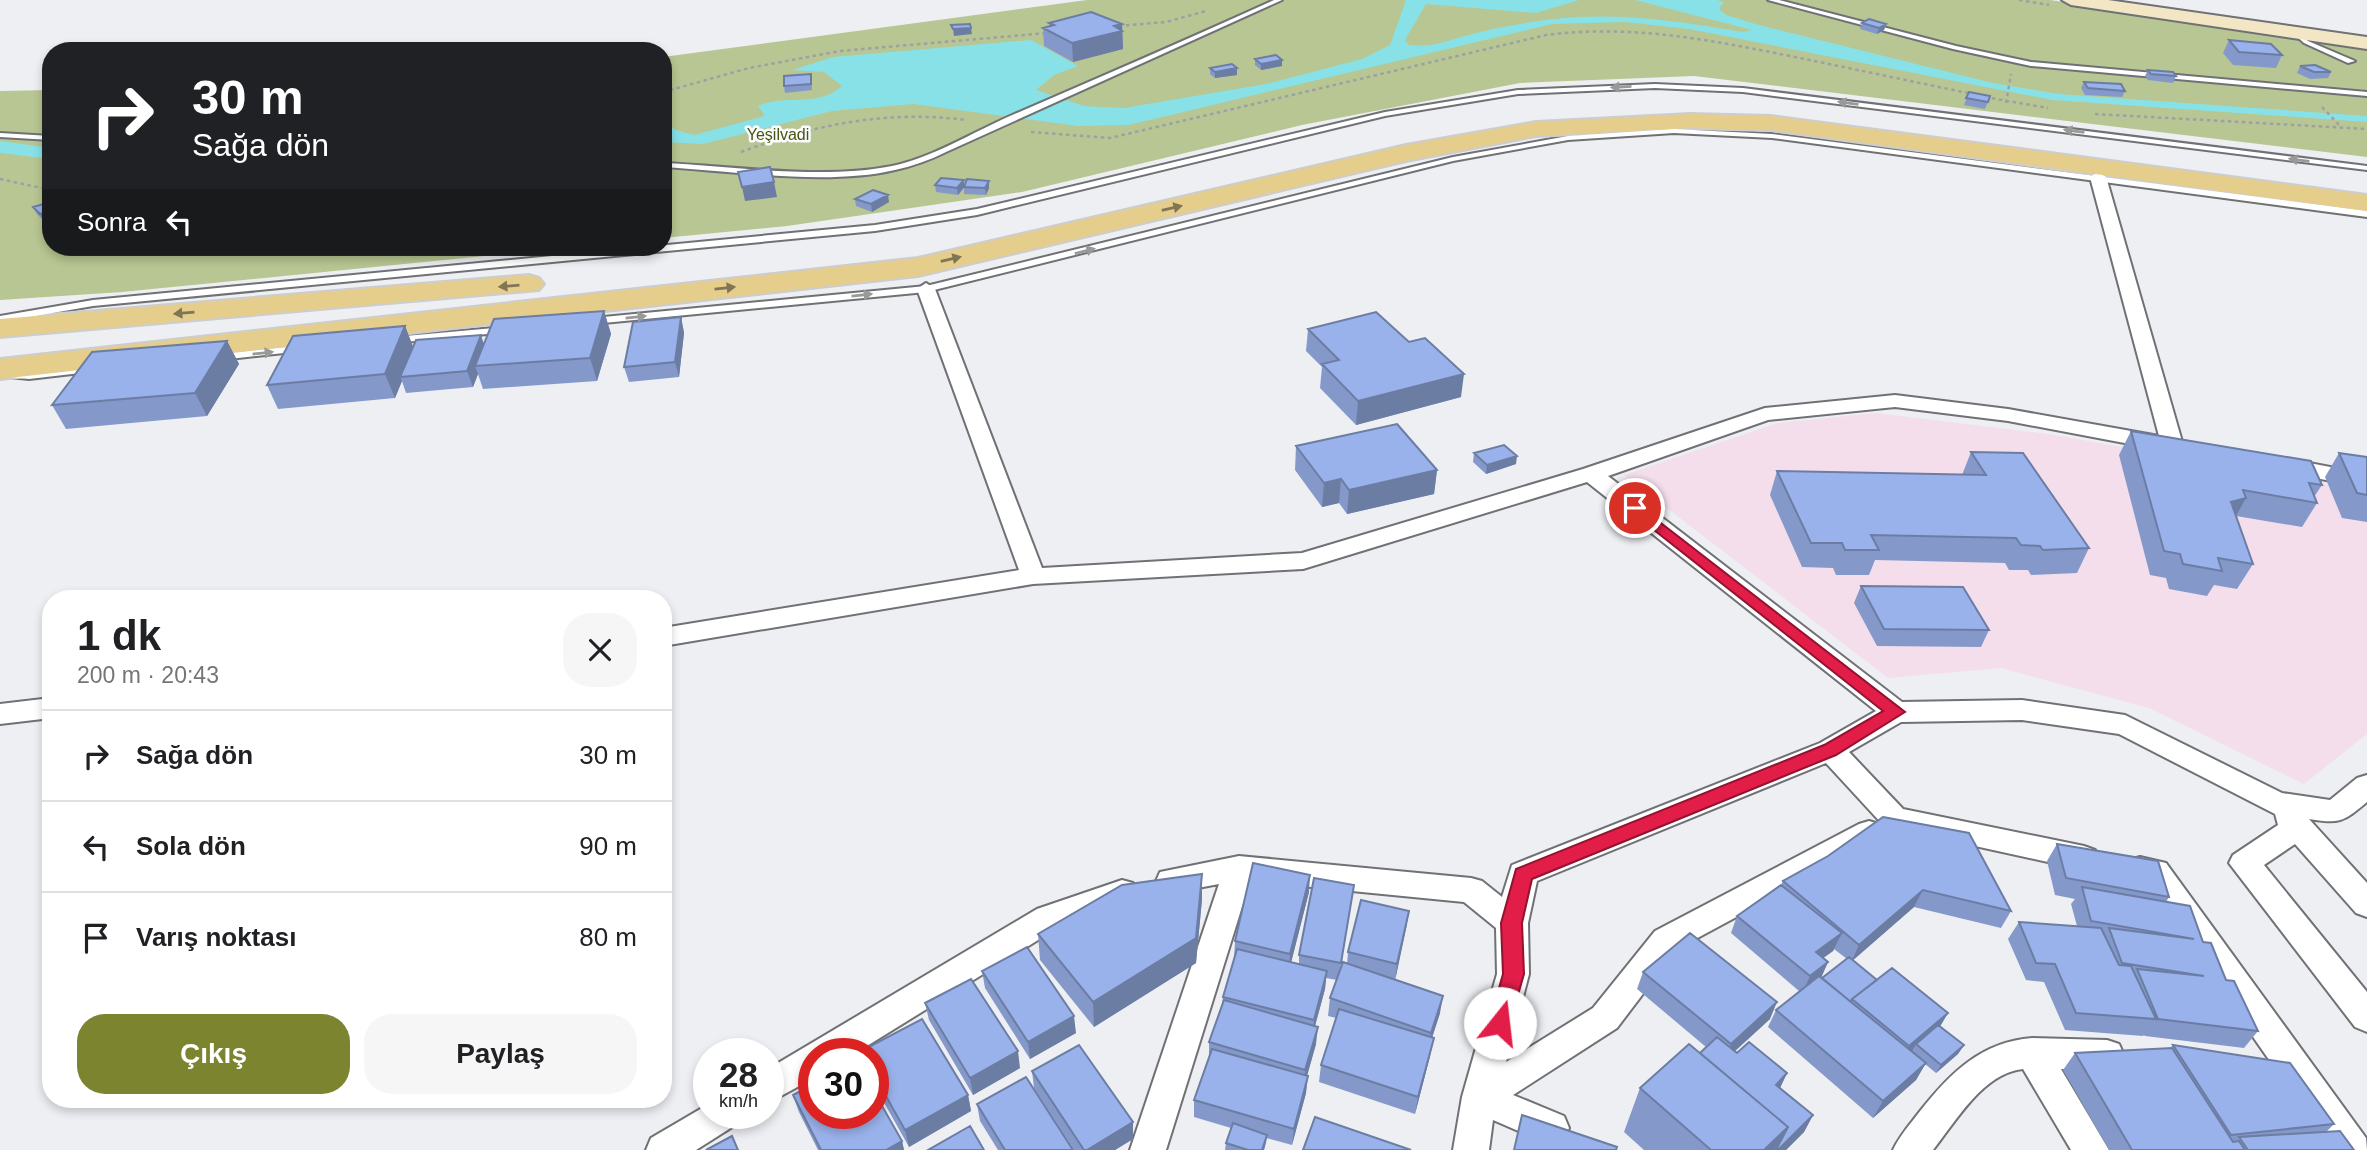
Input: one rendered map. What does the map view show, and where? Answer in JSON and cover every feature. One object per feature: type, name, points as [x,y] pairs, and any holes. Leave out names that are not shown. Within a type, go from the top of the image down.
[{"type":"main road","points":[[0,328],[861,257],[986,232],[1421,125],[1541,106],[1641,100],[1757,105],[2367,180]]},
{"type":"main road","points":[[0,371],[918,267],[1406,153],[1536,130],[1690,121],[1771,123],[2367,203]]},
{"type":"street","points":[[2071,0],[2367,43]]},
{"type":"street","points":[[2098,177],[2172,445]]},
{"type":"street","points":[[926,289],[1033,576]]},
{"type":"street","points":[[672,636],[1033,576],[1303,561],[1591,474],[1765,414],[1895,401],[2008,415],[2198,450]]},
{"type":"street","points":[[2264,462],[2367,481]]},
{"type":"street","points":[[1591,474],[1896,712]]},
{"type":"street","points":[[0,714],[42,709]]},
{"type":"street","points":[[1471,1150],[1479,1097],[1513,974],[1512,923],[1523,874],[1830,750],[1896,712],[2022,710],[2125,725],[2276,803],[2335,812],[2367,786]]},
{"type":"street","points":[[1830,750],[1894,818],[2155,872],[2353,1150]]},
{"type":"street","points":[[2276,803],[2367,904]]},
{"type":"street","points":[[1479,1097],[1605,1018],[1666,940],[1894,818]]},
{"type":"street","points":[[2298,827],[2244,863],[2367,1017]]},
{"type":"street","points":[[850,1038],[1048,918],[1134,888],[1239,868],[1471,890],[1512,923]]},
{"type":"street","points":[[1145,1147],[1239,868]]},
{"type":"street","points":[[1911,1150],[1979,1070],[2014,1052],[2140,1056]]},
{"type":"street","points":[[2032,1053],[2091,1150]]},
{"type":"street","points":[[2248,1059],[2288,1060]]},
{"type":"street","points":[[1479,1097],[1584,1142]]},
{"type":"street","points":[[664,1150],[699,1129]]},
{"type":"lane","points":[[672,165],[831,173],[876,171],[939,155],[1000,123],[1279,0]]},
{"type":"lane","points":[[1771,0],[1955,48],[2031,64],[2367,94]]},
{"type":"lane","points":[[2295,32],[2306,42],[2351,61]]},
{"type":"lane","points":[[672,247],[875,228],[977,212],[1385,114],[1518,92],[1654,86],[1743,90],[2367,168]]},
{"type":"lane","points":[[581,322],[926,289],[1453,159],[1568,138],[1674,131],[1772,136],[2367,214]]},
{"type":"lane","points":[[0,135],[42,137]]},
{"type":"lane","points":[[0,319],[93,303],[583,256]]},
{"type":"lane","points":[[387,341],[512,329]]},
{"type":"lane","points":[[208,358],[305,349]]},
{"type":"lane","points":[[0,371],[29,376],[139,365]]},
{"type":"path","points":[[1112,27],[1166,22],[1215,9]]},
{"type":"path","points":[[703,167],[791,133],[874,114],[947,116],[1000,123],[1049,135],[1110,138],[1546,35],[1600,30],[1661,32],[1703,38],[2057,109]]},
{"type":"path","points":[[672,89],[749,68],[841,51],[1057,32]]},
{"type":"path","points":[[2006,94],[2008,85]]},
{"type":"path","points":[[2324,109],[2341,127]]},
{"type":"path","points":[[2083,113],[2367,129]]},
{"type":"path","points":[[0,179],[42,188]]},
{"type":"shaded area","points":[[1876,413],[2049,434],[2367,491],[2367,734],[2304,784],[2149,708],[2001,668],[1888,678],[1624,475],[1777,423]]},
{"type":"green space","name":"Yeşilvadi","points":[[1087,0],[2050,0],[2367,47],[2367,157],[1694,76],[1520,83],[1302,125],[1022,192],[787,226],[672,237],[672,56]]},
{"type":"green space","points":[[42,90],[42,256],[484,256],[122,292],[0,300],[0,91]]},
{"type":"water","points":[[1406,0],[1579,0],[1536,13],[1426,4],[1405,40],[1409,45],[1436,44],[1503,27],[1570,17],[1645,18],[1743,32],[1752,30],[1635,0],[1717,0],[1724,2],[1719,9],[1726,15],[1759,25],[1993,83],[2059,94],[2367,116],[2367,122],[2052,100],[1689,29],[1625,22],[1552,24],[1129,125],[1078,126],[913,104],[832,111],[703,144],[672,142],[672,127],[694,135],[765,116],[758,106],[769,102],[811,99],[832,93],[842,86],[824,72],[792,70],[833,57],[1031,40],[1078,66],[1054,75],[1036,90],[1084,106],[1124,108],[1266,84],[1362,59],[1390,45]]},
{"type":"water","points":[[0,141],[42,147],[42,158],[0,153]]},
{"type":"building","points":[[1091,12],[1122,24],[1114,26],[1122,31],[1072,43],[1043,28],[1054,25],[1049,23]]},
{"type":"building","points":[[1869,19],[1886,24],[1879,28],[1862,23]]},
{"type":"building","points":[[970,24],[971,28],[953,29],[951,25]]},
{"type":"building","points":[[2229,40],[2271,44],[2282,55],[2239,52]]},
{"type":"building","points":[[1276,55],[1282,60],[1261,64],[1255,59]]},
{"type":"building","points":[[1232,64],[1237,68],[1215,72],[1210,68]]},
{"type":"building","points":[[2315,65],[2331,72],[2314,72],[2300,66]]},
{"type":"building","points":[[2148,70],[2173,72],[2176,76],[2151,74]]},
{"type":"building","points":[[811,74],[811,84],[784,86],[784,76]]},
{"type":"building","points":[[2084,82],[2121,84],[2125,91],[2088,88]]},
{"type":"building","points":[[1969,92],[1990,96],[1988,102],[1966,98]]},
{"type":"building","points":[[770,167],[774,182],[742,187],[738,172]]},
{"type":"building","points":[[941,178],[964,180],[957,188],[935,185]]},
{"type":"building","points":[[967,179],[989,181],[985,188],[964,187]]},
{"type":"building","points":[[873,190],[888,195],[871,204],[855,199]]},
{"type":"building","points":[[42,204],[42,213],[40,214],[33,207]]},
{"type":"building","points":[[604,311],[590,358],[475,366],[494,319]]},
{"type":"building","points":[[1376,312],[1409,342],[1425,338],[1464,374],[1358,401],[1322,364],[1339,360],[1308,329]]},
{"type":"building","points":[[681,317],[675,362],[624,367],[633,322]]},
{"type":"building","points":[[405,326],[385,374],[267,385],[293,336]]},
{"type":"building","points":[[481,335],[467,371],[400,377],[416,340]]},
{"type":"building","points":[[227,341],[195,393],[52,405],[92,352]]},
{"type":"building","points":[[1397,424],[1437,470],[1349,490],[1341,479],[1324,483],[1296,446]]},
{"type":"building","points":[[2131,431],[2311,461],[2322,485],[2309,483],[2317,503],[2243,490],[2246,498],[2231,502],[2253,564],[2218,558],[2222,571],[2183,564],[2180,554],[2164,551]]},
{"type":"building","points":[[1504,445],[1517,456],[1487,465],[1474,453]]},
{"type":"building","points":[[1971,452],[2023,453],[2089,548],[2043,550],[2040,546],[2021,545],[2016,538],[1871,535],[1879,550],[1845,550],[1842,543],[1811,543],[1777,471],[1986,475]]},
{"type":"building","points":[[2339,453],[2367,457],[2367,495],[2357,493]]},
{"type":"building","points":[[1861,586],[1963,587],[1989,630],[1884,629]]},
{"type":"building","points":[[1883,817],[1969,833],[2011,911],[1923,890],[1859,945],[1783,881],[1828,856]]},
{"type":"building","points":[[2057,844],[2158,861],[2169,897],[2066,878]]},
{"type":"building","points":[[1253,863],[1310,875],[1290,954],[1235,941]]},
{"type":"building","points":[[1202,874],[1196,938],[1093,1002],[1038,934],[1122,885]]},
{"type":"building","points":[[1314,878],[1354,885],[1341,963],[1299,955]]},
{"type":"building","points":[[1781,885],[1842,933],[1816,952],[1828,962],[1810,976],[1737,916]]},
{"type":"building","points":[[2082,887],[2190,906],[2203,942],[2211,943],[2226,980],[2234,981],[2258,1031],[2158,1019],[2137,969],[2204,976],[2122,963],[2109,928],[2194,939],[2091,921]]},
{"type":"building","points":[[1361,900],[1409,911],[1397,964],[1348,952]]},
{"type":"building","points":[[2019,922],[2101,928],[2119,965],[2131,966],[2156,1019],[2076,1013],[2055,964],[2036,963]]},
{"type":"building","points":[[1690,933],[1777,1002],[1731,1044],[1643,972]]},
{"type":"building","points":[[1027,947],[1074,1016],[1028,1042],[982,971]]},
{"type":"building","points":[[1237,949],[1327,971],[1314,1020],[1223,997]]},
{"type":"building","points":[[1849,957],[1877,980],[1851,1002],[1822,978]]},
{"type":"building","points":[[1343,962],[1443,996],[1431,1033],[1330,998]]},
{"type":"building","points":[[1892,968],[1948,1013],[1909,1046],[1852,999]]},
{"type":"building","points":[[1819,976],[1926,1063],[1883,1101],[1776,1010]]},
{"type":"building","points":[[971,979],[1018,1051],[970,1078],[925,1003]]},
{"type":"building","points":[[1224,1000],[1318,1027],[1305,1070],[1209,1042]]},
{"type":"building","points":[[1339,1009],[1434,1038],[1418,1097],[1321,1065]]},
{"type":"building","points":[[922,1019],[968,1095],[905,1130],[889,1102],[889,1038],[886,1038]]},
{"type":"building","points":[[1938,1025],[1964,1045],[1941,1065],[1916,1044]]},
{"type":"building","points":[[1717,1037],[1737,1053],[1749,1042],[1787,1073],[1776,1085],[1813,1115],[1778,1150],[1788,1127],[1700,1053]]},
{"type":"building","points":[[1689,1044],[1788,1127],[1764,1150],[1711,1150],[1640,1088]]},
{"type":"building","points":[[1079,1045],[1133,1122],[1087,1150],[1084,1150],[1032,1071]]},
{"type":"building","points":[[2173,1045],[2290,1063],[2334,1124],[2231,1135]]},
{"type":"building","points":[[2172,1048],[2233,1142],[2239,1141],[2245,1150],[2132,1150],[2075,1053]]},
{"type":"building","points":[[1212,1049],[1308,1076],[1294,1129],[1194,1100]]},
{"type":"building","points":[[1026,1077],[1073,1150],[1005,1150],[977,1104]]},
{"type":"building","points":[[798,1092],[798,1105],[793,1095]]},
{"type":"building","points":[[1522,1115],[1617,1147],[1616,1150],[1514,1150]]},
{"type":"building","points":[[1315,1117],[1411,1150],[1303,1150]]},
{"type":"building","points":[[889,1118],[902,1141],[886,1150],[821,1150],[810,1129],[889,1129]]},
{"type":"building","points":[[1233,1123],[1267,1135],[1262,1150],[1248,1150],[1226,1143]]},
{"type":"building","points":[[970,1126],[984,1150],[928,1150]]},
{"type":"building","points":[[2340,1131],[2354,1150],[2248,1150],[2239,1137]]},
{"type":"building","points":[[732,1136],[738,1150],[706,1150]]},
{"type":"route","points":[[1500,1023],[1513,974],[1512,923],[1523,874],[1830,750],[1896,712],[1635,508]]}]
